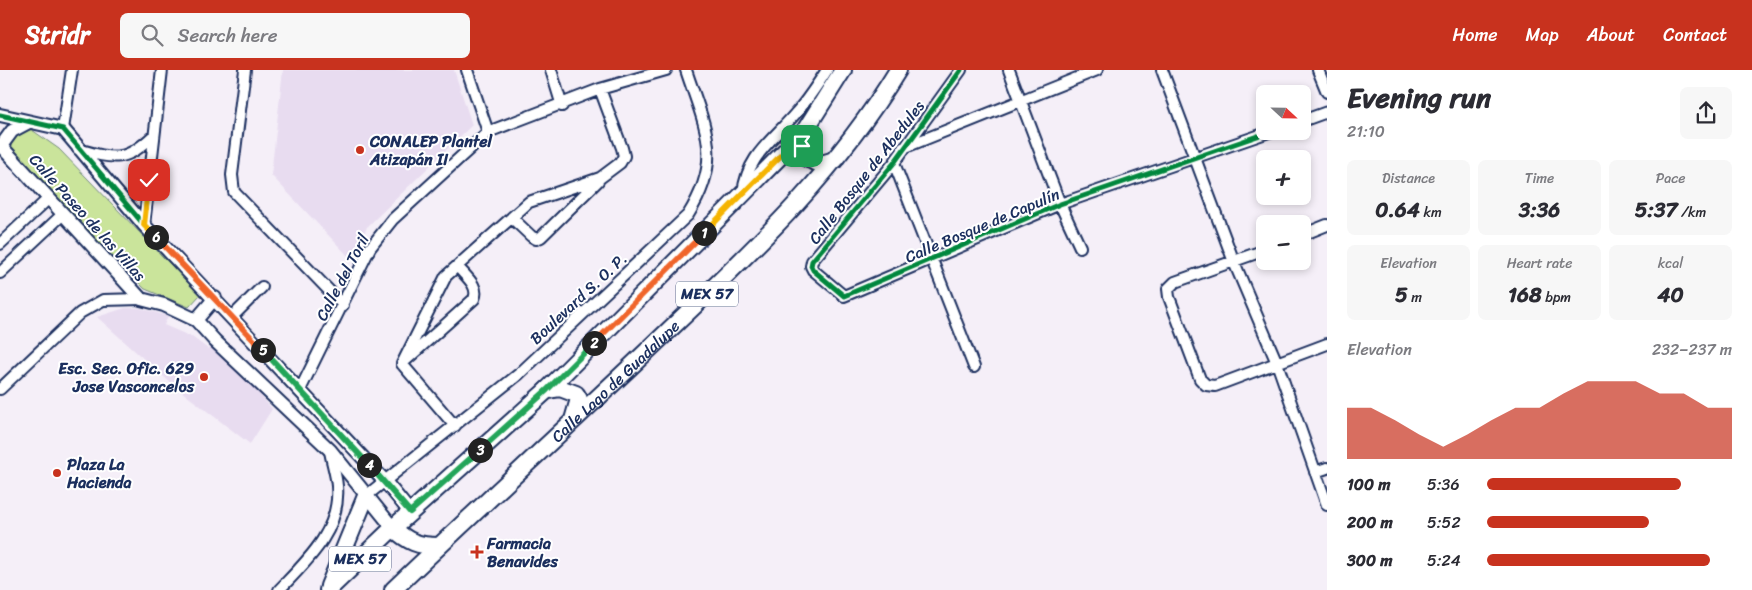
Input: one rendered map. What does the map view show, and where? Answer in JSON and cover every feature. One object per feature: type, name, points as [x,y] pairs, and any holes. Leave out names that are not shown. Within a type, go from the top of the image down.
[{"type":"main road","name":"MEX 57","points":[[327,590],[410,512],[547,390],[743,194],[804,132],[843,70]]},
{"type":"main road","name":"Calle Lago de Guadalupe","points":[[439,546],[572,422],[796,207],[835,160],[898,70]]},
{"type":"main road","points":[[804,132],[802,146],[808,159],[821,164],[835,160]]},
{"type":"main road","points":[[547,390],[560,388],[570,390],[576,394],[579,399],[572,422]]},
{"type":"main road","points":[[327,590],[366,496]]},
{"type":"main road","points":[[393,528],[406,541],[439,546]]},
{"type":"main road","name":"MEX 57","points":[[393,590],[439,546]]},
{"type":"street","points":[[72,70],[63,129],[78,149],[144,225],[215,298],[384,480],[410,512]]},
{"type":"street","points":[[144,225],[162,70]]},
{"type":"street","points":[[245,70],[232,175],[234,192],[343,305]]},
{"type":"street","points":[[466,70],[488,132],[562,106],[600,89],[666,70]]},
{"type":"street","points":[[551,70],[562,106]]},
{"type":"street","name":"Boulevard S. O. P.","points":[[366,496],[519,374],[688,214],[701,194],[707,177],[710,158],[708,135],[686,70]]},
{"type":"street","points":[[743,194],[747,171],[755,158],[767,142],[802,106],[827,70]]},
{"type":"street","name":"Calle Bosque de Abedules","points":[[844,296],[811,266],[812,261],[894,163],[961,70]]},
{"type":"street","points":[[1009,70],[1060,204],[1080,247]]},
{"type":"street","points":[[903,148],[1097,70]]},
{"type":"street","points":[[1162,70],[1234,262],[1277,363],[1327,505]]},
{"type":"street","points":[[1318,70],[1327,92]]},
{"type":"street","points":[[512,218],[531,236],[536,239],[541,237],[600,178],[620,163],[624,156],[600,89]]},
{"type":"street","points":[[1311,118],[1327,112]]},
{"type":"street","name":"Calle Paseo de las Villas","points":[[0,115],[26,123],[63,129]]},
{"type":"street","points":[[0,145],[12,131],[26,123]]},
{"type":"street","name":"Calle del Toril","points":[[300,390],[370,248],[393,219],[488,132]]},
{"type":"street","points":[[78,149],[100,156],[122,157],[137,151],[154,135]]},
{"type":"street","name":"Calle Bosque de Capulín","points":[[844,296],[1060,204],[1256,137]]},
{"type":"street","name":"Calle Paseo de las Villas","points":[[0,145],[62,215],[141,299],[164,305],[196,320],[215,341],[330,450],[393,528]]},
{"type":"street","points":[[894,163],[974,367]]},
{"type":"street","points":[[402,364],[446,276],[529,202],[600,178]]},
{"type":"street","points":[[0,244],[48,199]]},
{"type":"street","points":[[0,273],[62,215]]},
{"type":"street","points":[[1311,231],[1327,225]]},
{"type":"street","points":[[1256,253],[1175,282],[1168,289],[1169,297],[1200,378],[1206,385],[1215,386],[1327,344]]},
{"type":"street","points":[[402,364],[474,300],[477,294],[475,286],[457,266]]},
{"type":"street","points":[[232,317],[262,287]]},
{"type":"street","points":[[196,320],[215,298]]},
{"type":"street","points":[[0,389],[80,312],[103,300],[141,299]]},
{"type":"street","points":[[402,364],[455,426]]},
{"type":"street","points":[[279,590],[310,558],[331,526],[337,507],[337,486],[330,450],[344,437]]},
{"type":"street","points":[[1314,472],[1327,468]]},
{"type":"shaded area","name":"CONALEP Plantel Atizapán II","points":[[283,70],[454,70],[472,125],[367,227],[352,260],[271,175]]},
{"type":"shaded area","points":[[125,308],[140,308],[168,316],[164,325],[192,337],[208,349],[211,347],[243,374],[272,409],[250,444],[173,385],[97,317]]},
{"type":"green space","points":[[21,129],[32,130],[59,149],[200,295],[189,307],[145,289],[75,218],[8,144]]},
{"type":"cycle path","points":[[961,70],[894,163],[812,261],[811,266],[813,270],[844,296],[1060,204],[1256,137]]},
{"type":"cycle path","points":[[0,115],[63,129],[144,225],[384,480],[410,512]]},
{"type":"place","name":"CONALEP Plantel Atizapán II","points":[[360,150]]},
{"type":"place","name":"Esc. Sec. Ofic. 629 Jose Vasconcelos","points":[[204,377]]},
{"type":"place","name":"Plaza La Hacienda","points":[[57,473]]},
{"type":"place","name":"Farmacia Benavides","points":[[477,552]]},
{"type":"route","points":[[149,180],[144,225],[215,298],[384,480],[410,512],[547,390],[804,132],[802,146]]}]
